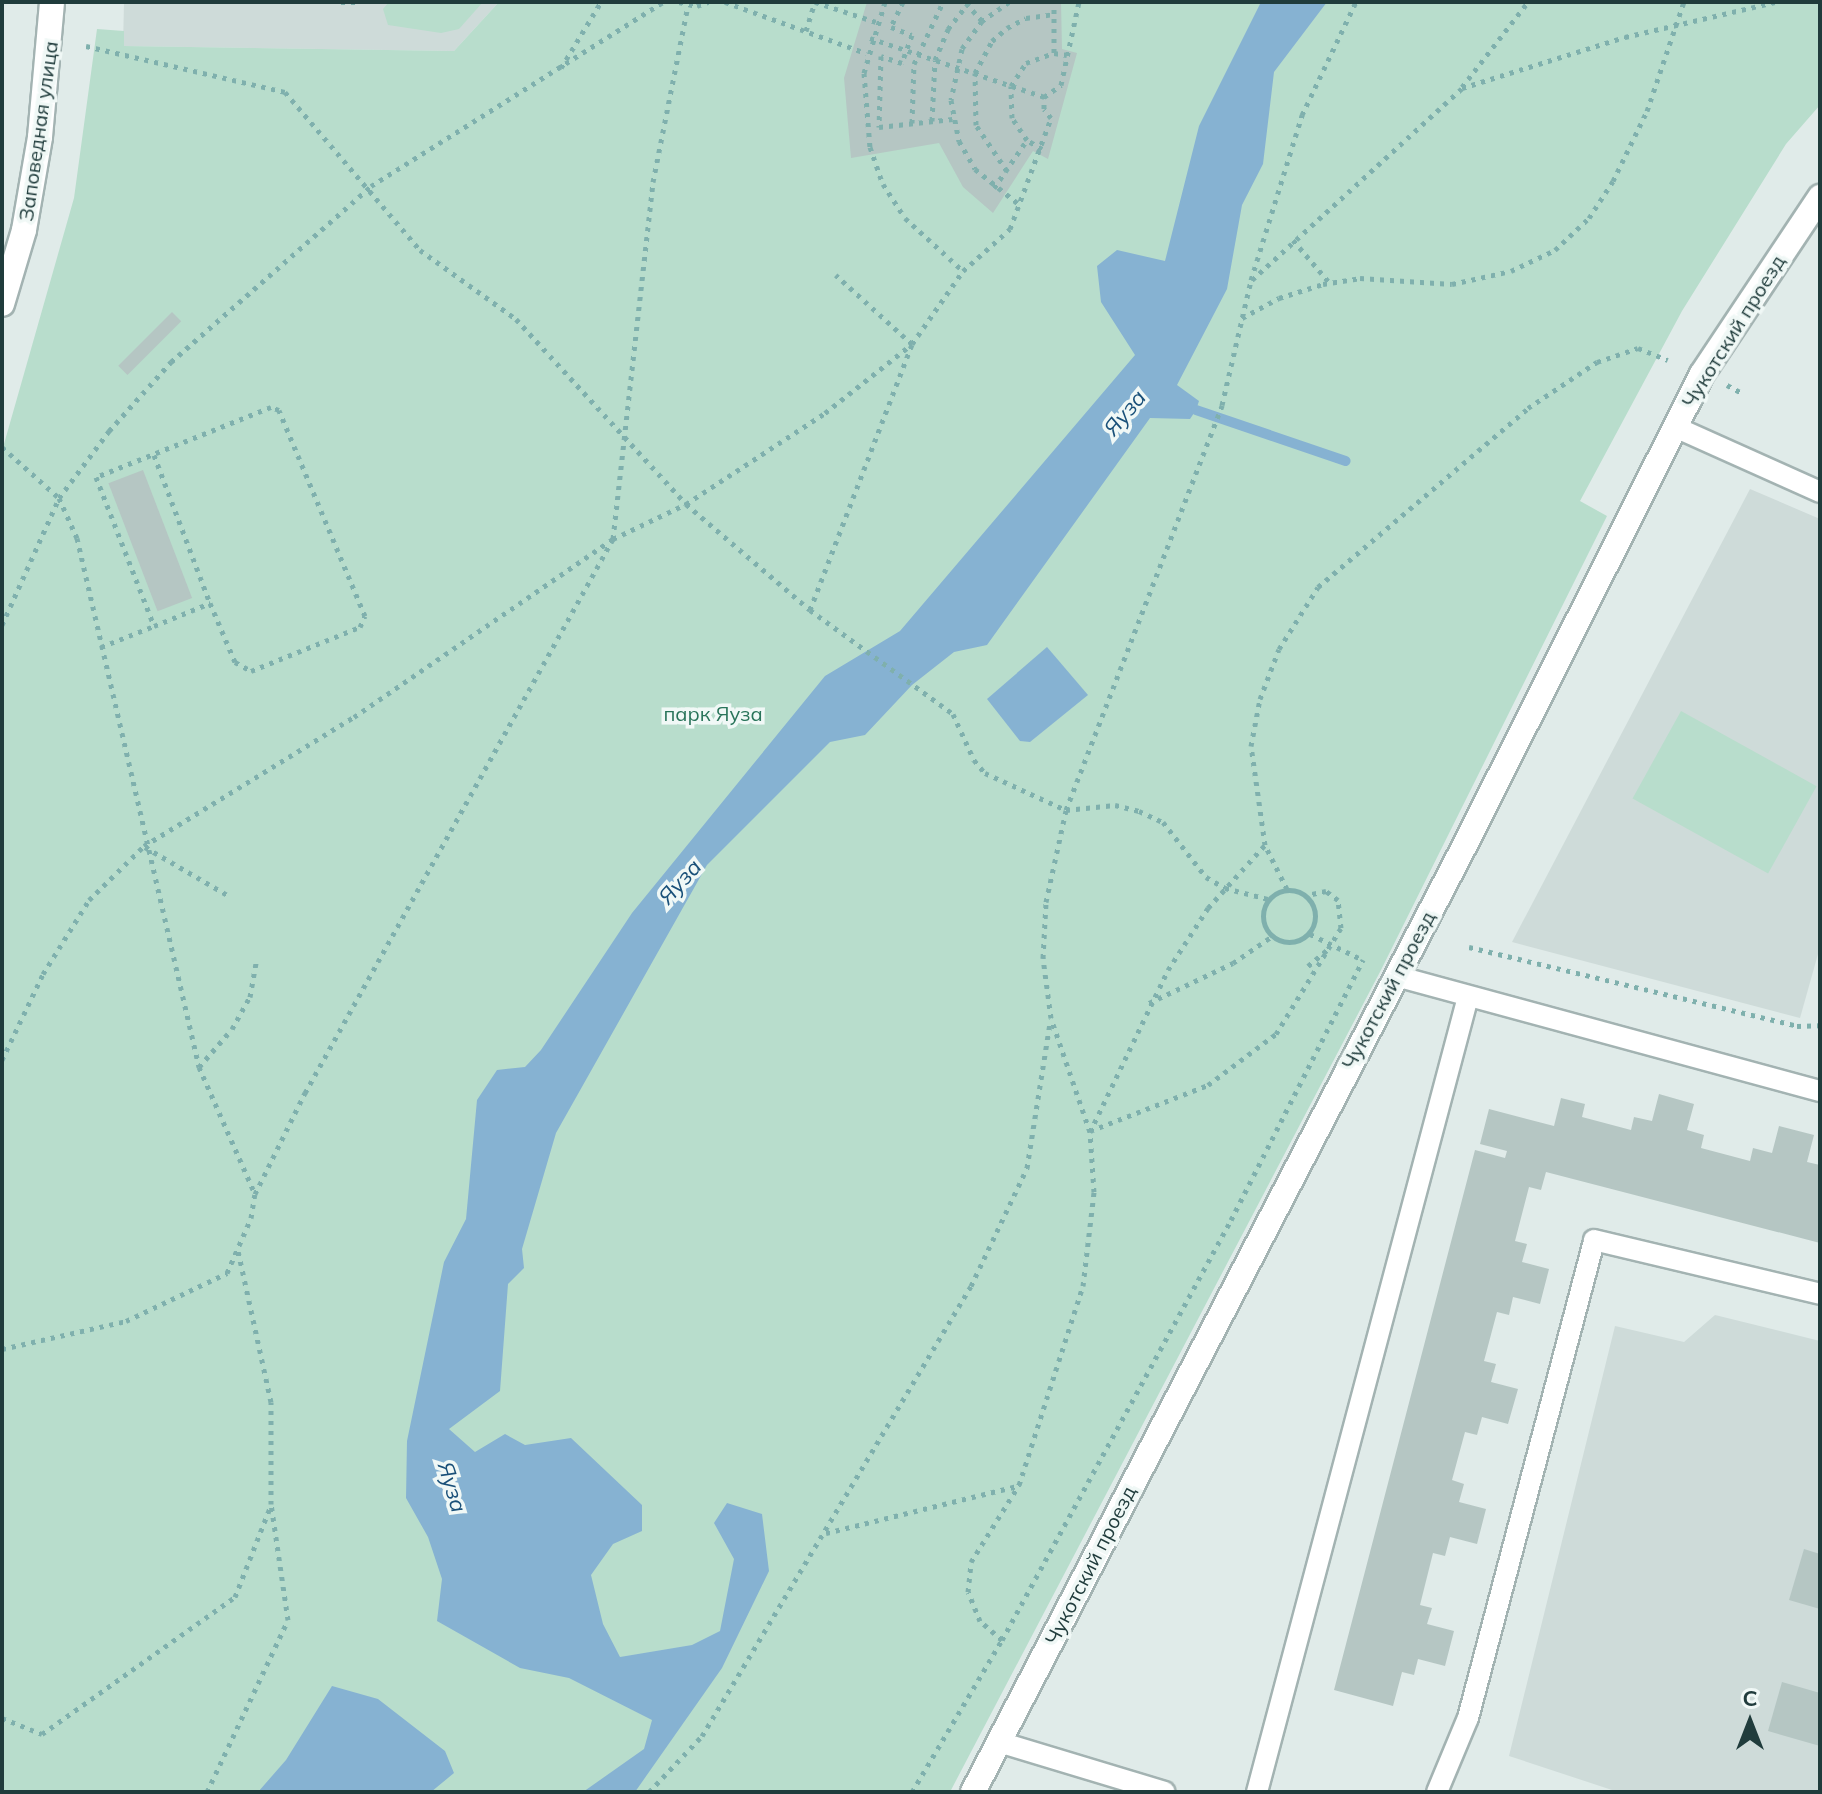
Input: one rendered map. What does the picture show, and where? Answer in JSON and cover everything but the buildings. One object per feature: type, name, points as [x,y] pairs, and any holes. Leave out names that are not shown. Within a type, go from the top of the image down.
[{"type":"street","name":"Заповедная улица","points":[[2,304],[24,230],[40,137],[52,2]]},
{"type":"street","name":"Чукотский проезд","points":[[973,1792],[1396,976],[1702,374],[1820,197]]},
{"type":"lane","points":[[1675,427],[1820,492]]},
{"type":"lane","points":[[1396,976],[1820,1091]]},
{"type":"lane","points":[[1257,1792],[1468,997]]},
{"type":"lane","points":[[1437,1792],[1468,1718],[1594,1240],[1820,1294]]},
{"type":"lane","points":[[999,1742],[1114,1785],[1165,1792]]},
{"type":"path","points":[[341,2],[359,2]]},
{"type":"path","points":[[558,72],[601,2]]},
{"type":"path","points":[[2,625],[59,498],[109,431],[171,362],[371,186],[558,72],[663,2]]},
{"type":"path","points":[[679,2],[688,6],[708,2]]},
{"type":"path","points":[[725,2],[866,53]]},
{"type":"path","points":[[806,31],[815,2],[876,22]]},
{"type":"path","points":[[885,2],[866,53],[863,111],[876,169],[918,235],[963,271]]},
{"type":"path","points":[[903,2],[891,27],[912,35],[902,63],[881,56],[879,127],[953,119]]},
{"type":"path","points":[[912,123],[910,83],[916,53],[943,2]]},
{"type":"path","points":[[1009,2],[982,21],[955,67],[953,119],[965,155],[994,188],[1021,206]]},
{"type":"path","points":[[1054,2],[1054,53]]},
{"type":"path","points":[[1044,97],[1061,85],[1079,2]]},
{"type":"path","points":[[1002,1640],[980,1621],[968,1592],[971,1562],[1019,1485],[1083,1286],[1094,1192],[1090,1132],[1051,1018],[1043,958],[1046,902],[1066,810],[1222,405],[1251,280],[1302,115],[1356,2]]},
{"type":"path","points":[[1251,280],[1462,88],[1528,2]]},
{"type":"path","points":[[1242,318],[1279,298],[1329,283],[1360,278],[1452,284],[1511,271],[1555,250],[1589,218],[1613,181],[1647,111],[1684,2]]},
{"type":"path","points":[[1462,88],[1675,25],[1776,2]]},
{"type":"path","points":[[932,121],[935,60],[948,29],[967,3],[982,21]]},
{"type":"path","points":[[2,1349],[126,1321],[227,1273],[238,1250],[255,1194],[305,1093],[613,539],[627,438],[653,182],[688,6]]},
{"type":"path","points":[[1007,171],[976,125],[975,73],[992,41],[1007,28],[1026,18],[1054,14]]},
{"type":"path","points":[[870,38],[1044,97]]},
{"type":"path","points":[[86,46],[285,92],[371,186],[420,250],[516,319],[686,504],[810,610],[953,714],[974,760],[985,773],[1066,810],[1115,805],[1163,822],[1189,861],[1225,888],[1268,899]]},
{"type":"path","points":[[1042,149],[1027,140],[1012,118],[1011,86],[1026,63],[1054,53],[1067,55]]},
{"type":"path","points":[[810,610],[912,344],[963,271],[1010,229],[1021,206],[1051,118],[1044,109],[1044,97]]},
{"type":"path","points":[[994,188],[1027,140]]},
{"type":"path","points":[[1293,240],[1329,283]]},
{"type":"path","points":[[836,275],[912,344]]},
{"type":"path","points":[[3,1057],[43,974],[89,900],[144,846],[354,717],[613,539],[686,504],[825,413],[912,344]]},
{"type":"path","points":[[1287,889],[1265,845],[1251,746],[1260,699],[1279,649],[1318,587],[1528,408],[1597,362],[1638,348],[1668,360]]},
{"type":"path","points":[[1723,383],[1744,394]]},
{"type":"path","points":[[154,455],[235,662],[251,671],[360,627],[365,616],[279,410],[271,407],[96,477],[154,626]]},
{"type":"path","points":[[2,447],[59,498],[77,538],[144,846],[199,1067],[255,1194]]},
{"type":"path","points":[[101,647],[210,603]]},
{"type":"path","points":[[1090,1132],[1149,1003],[1225,888],[1265,845]]},
{"type":"path","points":[[144,846],[231,897]]},
{"type":"path","points":[[1090,1132],[1208,1085],[1276,1034],[1341,928],[1338,900],[1326,891],[1307,895],[1287,889],[1268,899],[1261,918],[1271,937],[1291,943],[1310,934],[1316,914],[1307,895]]},
{"type":"path","points":[[1310,934],[1396,976]]},
{"type":"path","points":[[1149,1003],[1233,963],[1271,937]]},
{"type":"path","points":[[1308,966],[1333,944]]},
{"type":"path","points":[[1469,947],[1797,1026],[1820,1025]]},
{"type":"path","points":[[912,1792],[1002,1640],[1231,1220],[1363,960]]},
{"type":"path","points":[[199,1067],[232,1029],[250,997],[256,963]]},
{"type":"path","points":[[649,1792],[702,1736],[971,1286],[1027,1168],[1051,1018]]},
{"type":"path","points":[[207,1792],[288,1620],[271,1504],[271,1402],[238,1250]]},
{"type":"path","points":[[825,1533],[1019,1485]]},
{"type":"path","points":[[2,1718],[42,1734],[235,1597],[271,1504]]},
{"type":"shaded area","points":[[124,2],[499,2],[454,51],[123,46]]},
{"type":"shaded area","points":[[1750,489],[1820,519],[1820,947],[1800,1018],[1512,942]]},
{"type":"shaded area","points":[[1715,1315],[1820,1341],[1820,1792],[1618,1792],[1509,1756],[1615,1326],[1684,1342]]},
{"type":"green space","points":[[389,2],[483,2],[459,29],[441,33],[388,25],[383,9]]},
{"type":"green space","name":"парк Яуза","points":[[499,2],[1820,2],[1820,105],[1786,144],[1682,311],[1580,501],[1607,516],[1381,970],[950,1792],[2,1792],[2,451],[74,198],[97,29],[124,31],[124,46],[454,51]]},
{"type":"green space","points":[[1681,711],[1817,786],[1768,874],[1633,798]]},
{"type":"water","name":"Яуза","points":[[1261,2],[1327,2],[1274,72],[1263,164],[1242,205],[1227,289],[1177,385],[1199,401],[1196,410],[1190,419],[1150,418],[987,645],[954,652],[912,685],[865,735],[830,742],[707,865],[556,1133],[522,1249],[524,1268],[508,1284],[500,1391],[449,1429],[475,1452],[505,1434],[525,1445],[571,1438],[642,1505],[642,1531],[613,1544],[591,1575],[603,1624],[620,1657],[692,1645],[720,1631],[734,1559],[714,1523],[727,1503],[762,1514],[769,1571],[722,1668],[635,1792],[583,1792],[644,1749],[652,1720],[569,1678],[520,1668],[437,1621],[442,1579],[428,1537],[406,1498],[407,1441],[444,1262],[466,1219],[477,1100],[497,1070],[525,1067],[541,1050],[632,913],[825,676],[900,631],[1135,355],[1101,302],[1097,266],[1117,250],[1165,261],[1199,126]]},
{"type":"water","points":[[1047,647],[1088,695],[1030,742],[1020,741],[987,699]]},
{"type":"water","points":[[332,1686],[378,1699],[445,1751],[454,1773],[431,1792],[258,1792],[286,1760]]},
{"type":"waterway","points":[[1196,410],[1346,461]]}]
